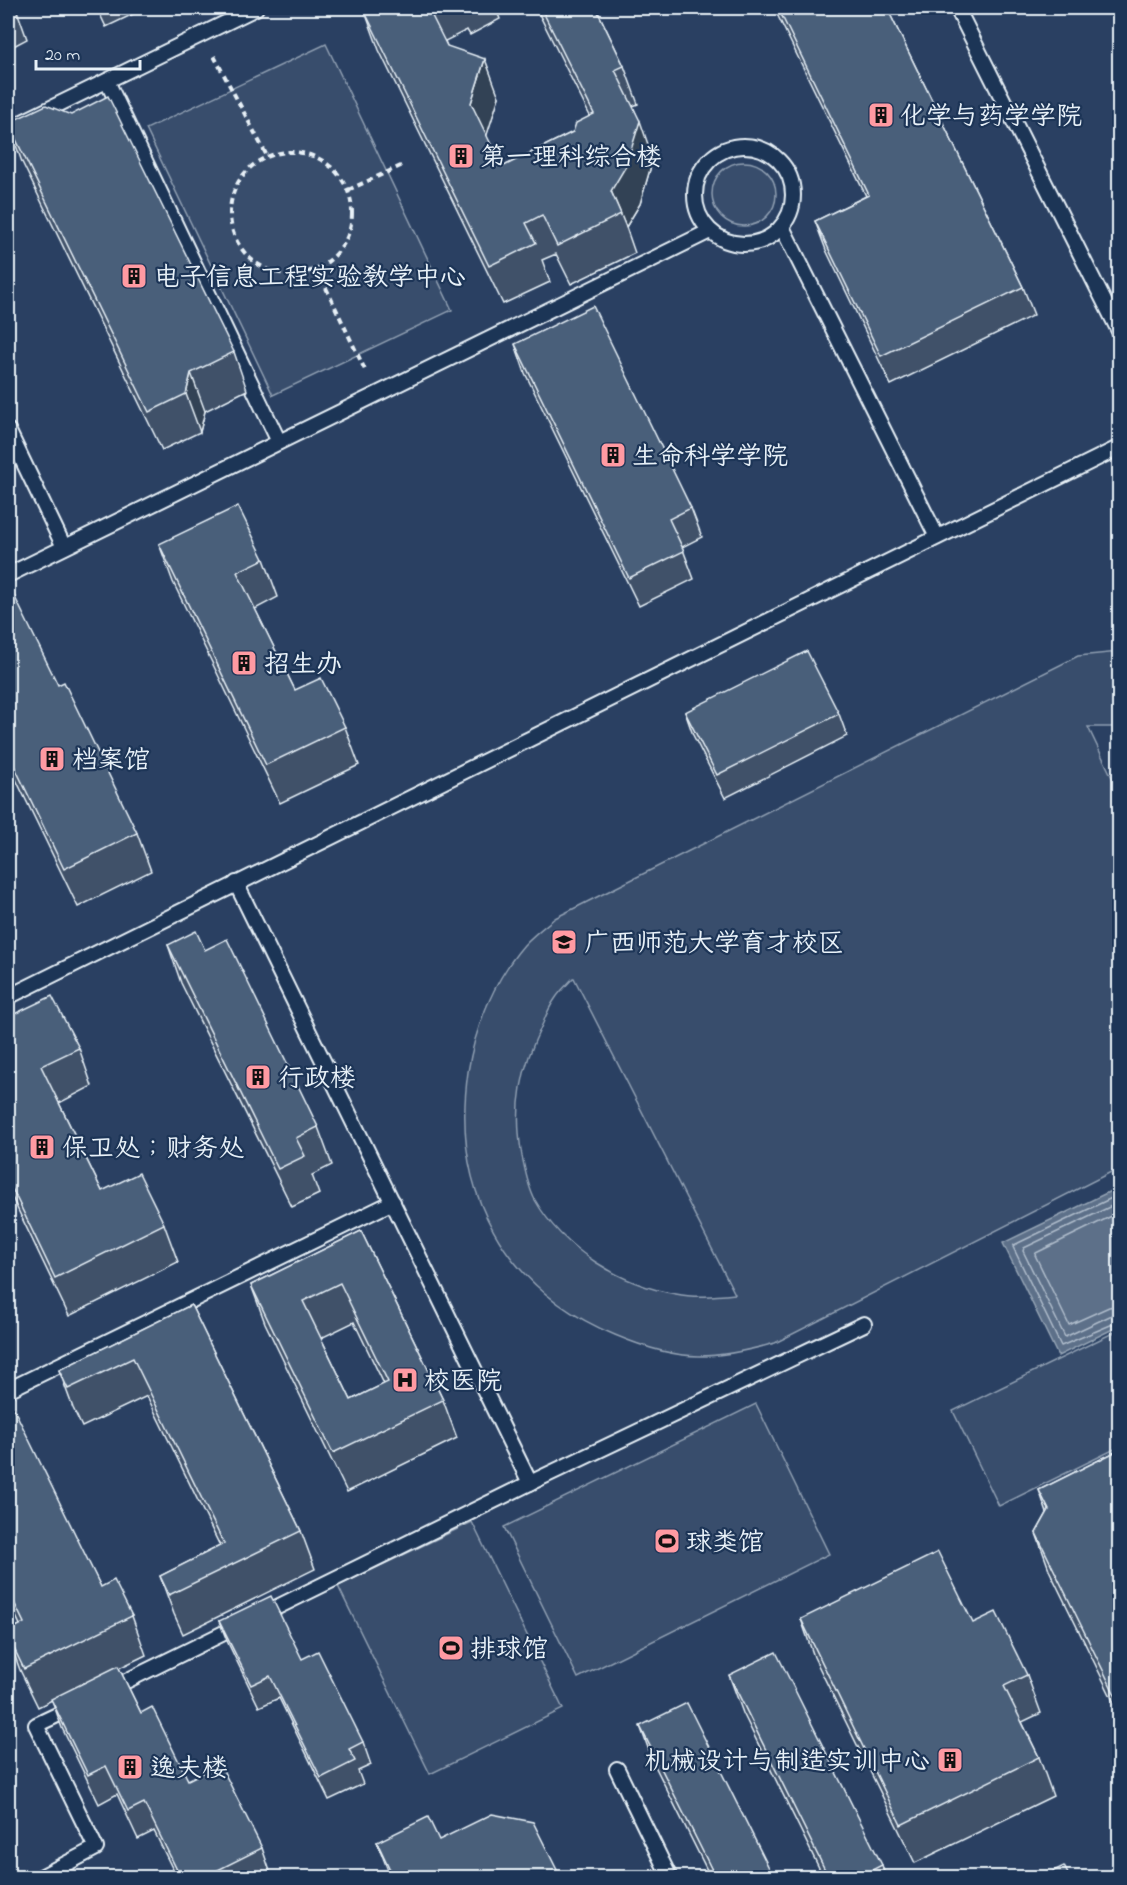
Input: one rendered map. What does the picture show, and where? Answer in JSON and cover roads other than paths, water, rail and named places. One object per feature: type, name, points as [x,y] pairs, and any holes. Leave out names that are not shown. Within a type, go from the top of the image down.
[{"type":"lane","points":[[8,129],[256,8]]},
{"type":"lane","points":[[957,8],[1119,333]]},
{"type":"lane","points":[[107,81],[279,442]]},
{"type":"lane","points":[[735,145],[753,145],[769,151],[787,170],[794,195],[790,212],[782,227],[769,238],[754,243],[738,244],[723,240],[710,231],[701,219],[695,204],[695,189],[699,173],[707,161],[720,151],[735,145]]},
{"type":"lane","points":[[782,227],[937,537]]},
{"type":"lane","points":[[8,574],[710,231]]},
{"type":"lane","points":[[8,430],[64,547]]},
{"type":"lane","points":[[8,997],[1119,447]]},
{"type":"lane","points":[[236,883],[530,1483]]},
{"type":"lane","points":[[8,1390],[393,1202]]},
{"type":"lane","points":[[39,1878],[96,1848],[36,1725],[530,1483],[864,1324]]},
{"type":"lane","points":[[617,1769],[670,1878]]},
{"type":"water","points":[[1119,1187],[1119,1326],[1058,1356],[1003,1243]]},
{"type":"place","name":"化学与药学学院","points":[[881,115]]},
{"type":"place","name":"第一理科综合楼","points":[[461,156]]},
{"type":"place","name":"电子信息工程实验教学中心","points":[[134,276]]},
{"type":"place","name":"生命科学学院","points":[[613,455]]},
{"type":"place","name":"招生办","points":[[244,663]]},
{"type":"place","name":"档案馆","points":[[52,759]]},
{"type":"place","name":"广西师范大学育才校区","points":[[564,942]]},
{"type":"place","name":"行政楼","points":[[258,1077]]},
{"type":"place","name":"保卫处；财务处","points":[[42,1147]]},
{"type":"place","name":"校医院","points":[[405,1380]]},
{"type":"place","name":"球类馆","points":[[667,1541]]},
{"type":"place","name":"排球馆","points":[[451,1648]]},
{"type":"place","name":"机械设计与制造实训中心","points":[[950,1760]]},
{"type":"place","name":"逸夫楼","points":[[130,1767]]}]
